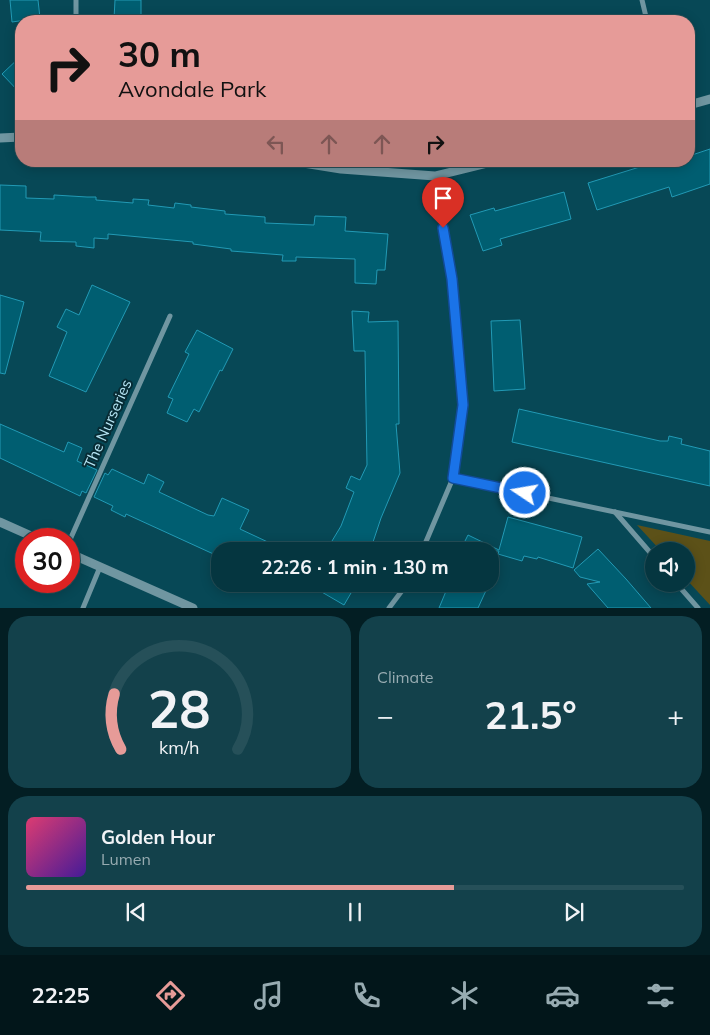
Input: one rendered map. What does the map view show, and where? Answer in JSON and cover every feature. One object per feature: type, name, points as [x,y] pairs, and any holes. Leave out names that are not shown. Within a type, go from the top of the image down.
[{"type":"street","points":[[76,0],[76,15]]},
{"type":"street","points":[[642,0],[646,15]]},
{"type":"street","points":[[695,103],[710,99]]},
{"type":"street","points":[[0,138],[15,138]]},
{"type":"street","points":[[334,167],[379,173],[435,176],[472,167]]},
{"type":"street","points":[[426,542],[453,478],[463,405],[452,279],[435,176]]},
{"type":"street","name":"The Nurseries","points":[[75,528],[170,316]]},
{"type":"street","points":[[453,478],[710,532]]},
{"type":"street","points":[[615,512],[645,547]]},
{"type":"street","points":[[0,522],[15,529]]},
{"type":"street","points":[[80,558],[194,608]]},
{"type":"street","points":[[83,608],[100,568]]},
{"type":"street","points":[[389,608],[400,592]]},
{"type":"street","points":[[684,592],[698,608]]},
{"type":"shaded area","points":[[637,525],[710,541],[710,605],[695,589],[695,542],[653,542]]},
{"type":"building","points":[[10,0],[38,0],[40,15],[15,15],[15,22],[12,22]]},
{"type":"building","points":[[115,0],[141,0],[141,15],[114,15]]},
{"type":"building","points":[[15,62],[15,88],[2,74]]},
{"type":"building","points":[[710,149],[710,184],[672,197],[669,187],[597,210],[588,183],[640,167],[695,167],[695,154]]},
{"type":"building","points":[[0,185],[26,186],[26,198],[54,199],[54,195],[96,197],[96,200],[133,203],[133,199],[149,200],[148,205],[174,208],[175,203],[225,211],[225,214],[265,217],[265,223],[314,225],[315,216],[346,217],[345,231],[388,234],[385,270],[377,270],[376,284],[355,283],[355,259],[296,257],[296,261],[282,261],[283,255],[231,251],[231,249],[193,244],[193,242],[108,234],[108,239],[94,238],[94,248],[76,246],[76,242],[40,241],[41,232],[0,230]]},
{"type":"building","points":[[564,192],[571,219],[500,239],[502,245],[483,251],[470,215],[494,208],[495,211]]},
{"type":"building","points":[[92,285],[130,302],[86,392],[49,376],[67,332],[57,327],[66,309],[79,315]]},
{"type":"building","points":[[0,295],[24,302],[5,374],[0,373]]},
{"type":"building","points":[[352,311],[369,312],[368,322],[398,321],[399,424],[396,424],[400,473],[373,542],[331,542],[341,526],[354,492],[346,488],[351,476],[360,480],[367,465],[365,351],[354,351]]},
{"type":"building","points":[[520,320],[525,389],[494,391],[491,321]]},
{"type":"building","points":[[197,330],[233,349],[199,412],[194,409],[187,422],[167,413],[173,399],[168,397],[189,354],[185,352]]},
{"type":"building","points":[[519,409],[660,441],[668,441],[669,436],[682,439],[681,444],[710,451],[710,486],[512,442]]},
{"type":"building","points":[[0,424],[64,452],[68,442],[82,448],[77,461],[97,470],[86,493],[82,491],[80,496],[0,458]]},
{"type":"building","points":[[112,469],[144,484],[148,474],[164,482],[159,492],[208,515],[214,516],[222,498],[249,510],[240,529],[268,542],[211,542],[211,553],[126,514],[125,517],[111,510],[113,506],[94,497],[105,473],[108,475]]},
{"type":"building","points":[[508,517],[582,537],[573,568],[538,557],[537,559],[524,556],[522,561],[499,554]]},
{"type":"building","points":[[468,535],[482,542],[464,542]]},
{"type":"building","points":[[598,549],[651,608],[608,608],[587,584],[600,582],[580,577],[574,570]]},
{"type":"building","points":[[322,592],[351,593],[344,605]]},
{"type":"building","points":[[446,592],[485,592],[478,608],[439,608]]},
{"type":"route","points":[[443,228],[452,279],[463,405],[453,478],[525,493]]}]
